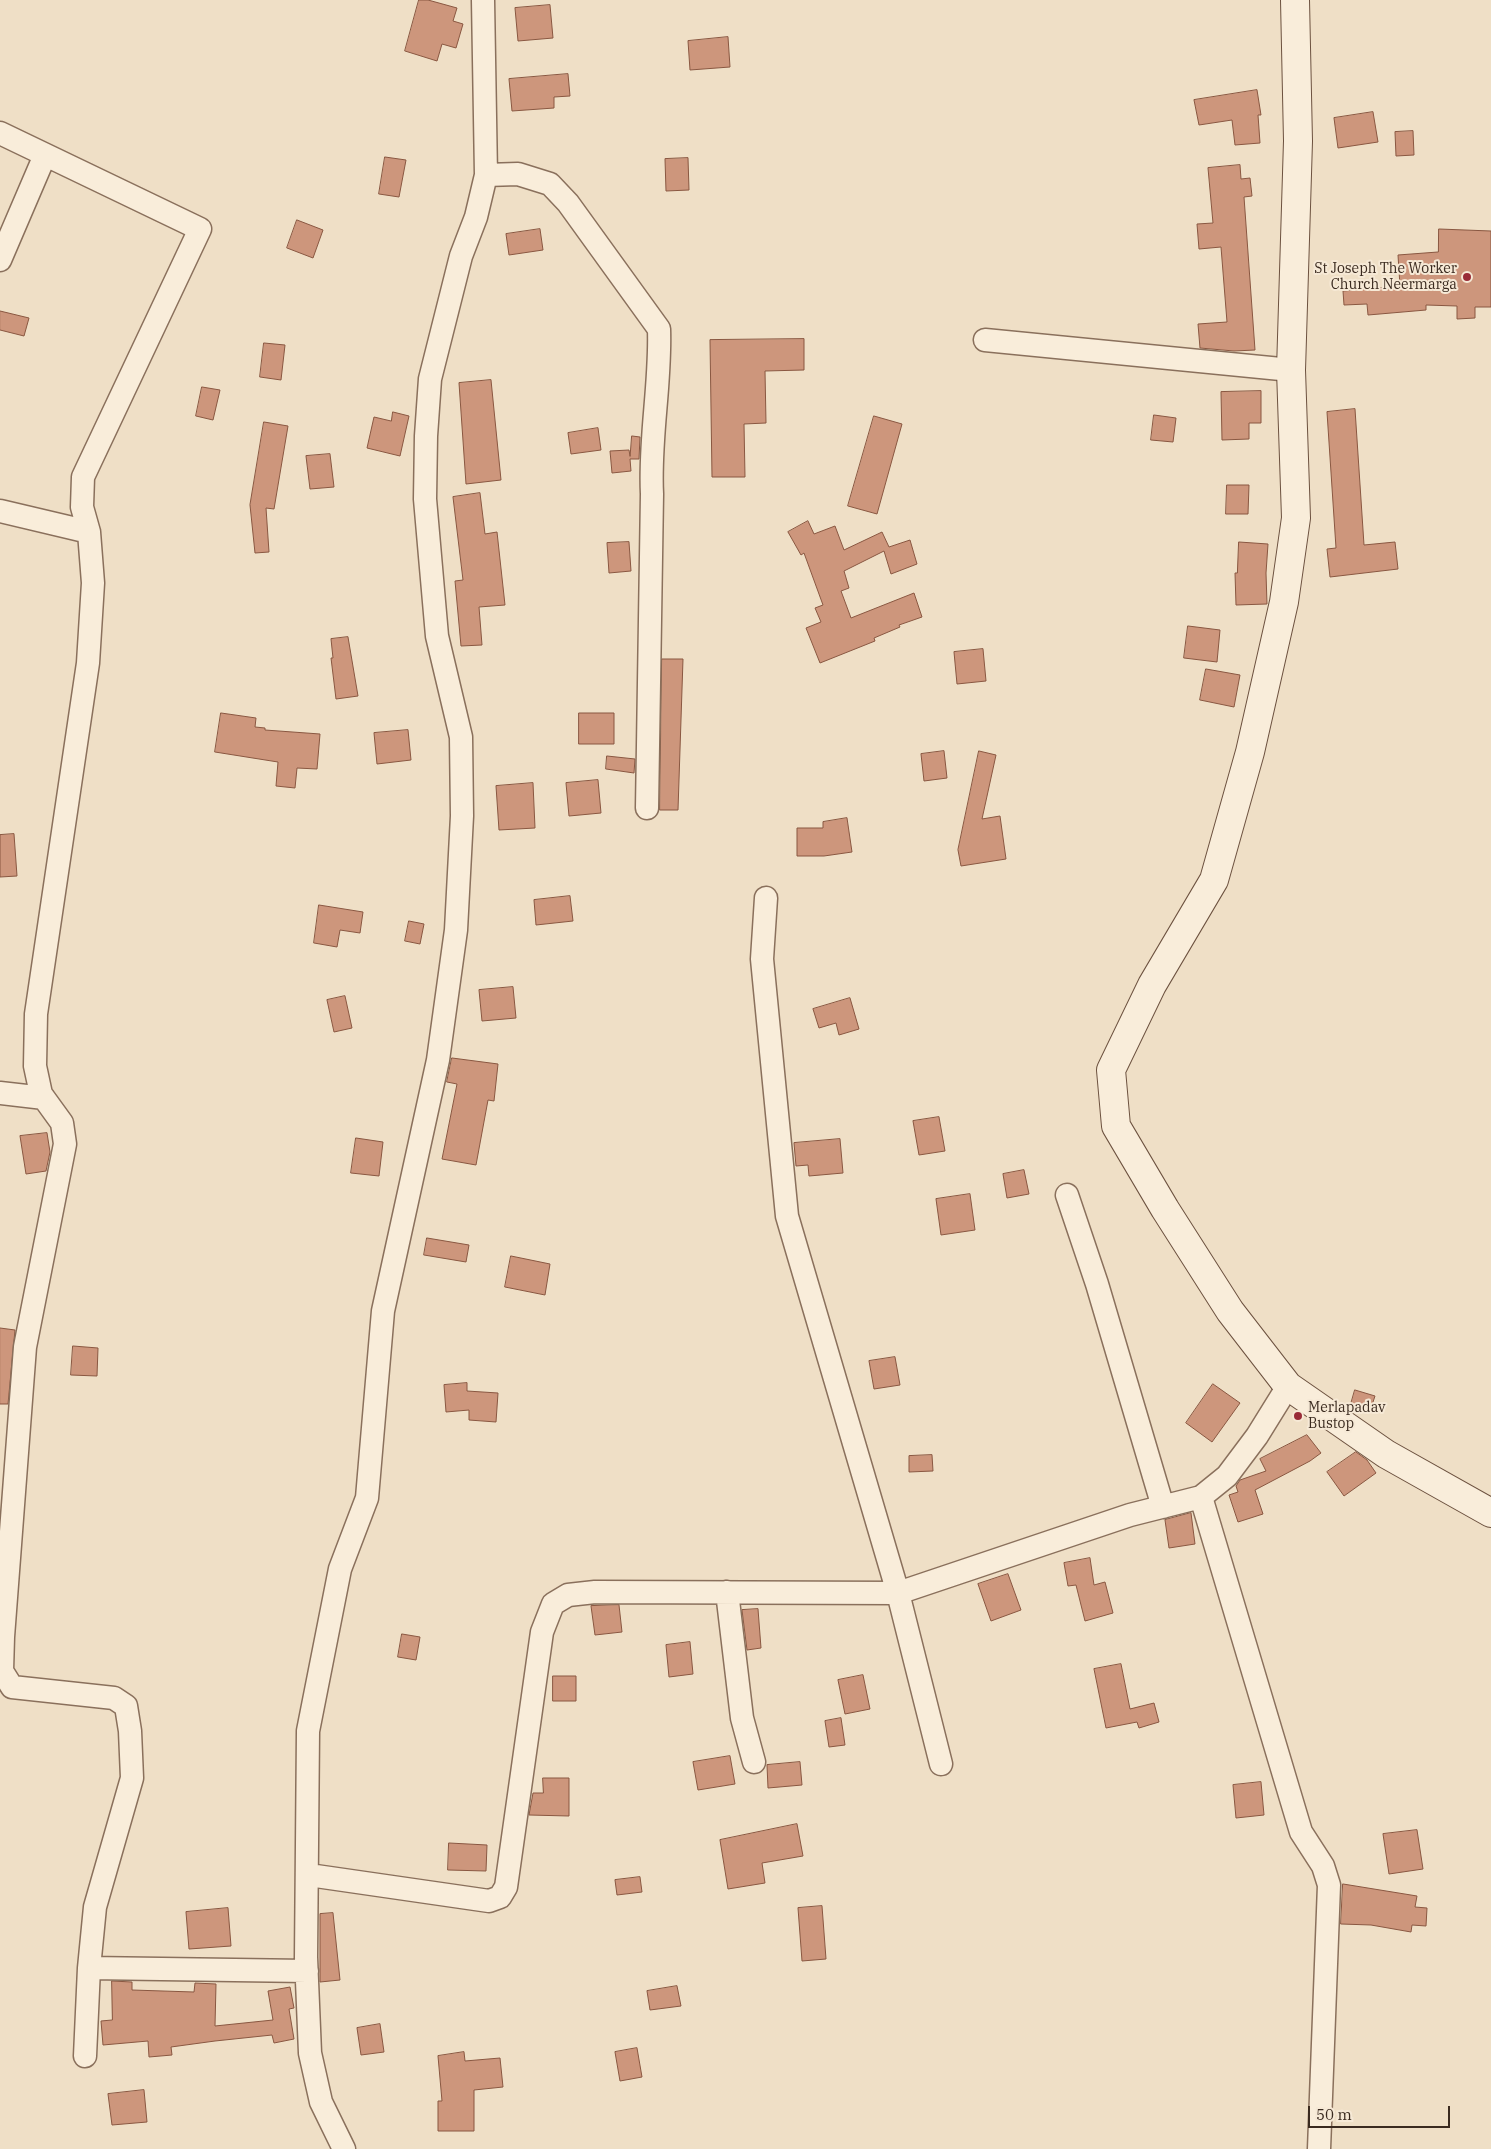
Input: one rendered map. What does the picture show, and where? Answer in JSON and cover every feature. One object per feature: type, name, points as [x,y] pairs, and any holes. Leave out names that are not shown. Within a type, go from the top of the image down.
[{"type":"main road","points":[[1295,0],[1298,141],[1292,370],[1296,518],[1284,602],[1250,752],[1214,880],[1152,985],[1111,1070],[1116,1126],[1165,1209],[1230,1311],[1288,1386],[1386,1454],[1491,1513]]},
{"type":"street","points":[[344,2149],[321,2102],[310,2053],[307,1971],[309,1875],[308,1731],[340,1569],[367,1498],[382,1311],[438,1060],[456,930],[462,816],[461,737],[437,636],[425,499],[426,436],[430,379],[461,256],[476,217],[486,175],[483,0]]},
{"type":"street","points":[[0,134],[200,229],[83,477],[82,507],[90,532],[93,583],[88,663],[36,1014],[35,1066],[44,1098],[62,1123],[64,1144],[25,1347],[4,1618],[2,1672],[12,1687],[114,1698],[126,1706],[130,1731],[132,1778],[95,1907],[89,1968],[85,2056]]},
{"type":"street","points":[[0,260],[45,155]]},
{"type":"street","points":[[486,175],[518,174],[550,184],[568,202],[659,329],[660,353],[650,459],[652,494],[647,808]]},
{"type":"street","points":[[985,340],[1292,370]]},
{"type":"street","points":[[0,511],[90,532]]},
{"type":"street","points":[[766,898],[762,959],[787,1216],[898,1593],[941,1764]]},
{"type":"street","points":[[0,1093],[44,1098]]},
{"type":"street","points":[[1067,1195],[1097,1284],[1163,1507]]},
{"type":"street","points":[[309,1875],[489,1901],[500,1897],[506,1887],[542,1632],[553,1604],[568,1596],[594,1592],[898,1593],[1130,1515],[1201,1498],[1227,1476],[1257,1436],[1288,1386]]},
{"type":"street","points":[[1201,1498],[1301,1832],[1323,1866],[1329,1885],[1318,2149]]},
{"type":"street","points":[[727,1592],[742,1718],[754,1762]]},
{"type":"street","points":[[89,1968],[307,1971]]},
{"type":"building","points":[[419,0],[428,0],[457,8],[453,21],[463,24],[456,48],[442,44],[437,61],[405,51]]},
{"type":"building","points":[[550,5],[553,38],[518,41],[515,8]]},
{"type":"building","points":[[728,37],[730,67],[690,70],[688,41]]},
{"type":"building","points":[[568,74],[570,96],[554,97],[554,108],[512,111],[509,79]]},
{"type":"building","points":[[1257,90],[1261,115],[1258,115],[1260,143],[1235,145],[1232,120],[1199,125],[1194,100]]},
{"type":"building","points":[[1373,112],[1378,142],[1338,148],[1334,118]]},
{"type":"building","points":[[1413,131],[1414,155],[1396,156],[1395,132]]},
{"type":"building","points":[[385,157],[406,160],[399,197],[379,194]]},
{"type":"building","points":[[688,158],[689,190],[666,191],[665,159]]},
{"type":"building","points":[[1240,165],[1241,179],[1250,178],[1252,196],[1244,197],[1255,350],[1234,351],[1200,348],[1198,324],[1227,322],[1221,247],[1199,249],[1197,224],[1213,223],[1208,168]]},
{"type":"building","points":[[297,220],[323,230],[313,258],[287,248]]},
{"type":"building","points":[[540,229],[543,250],[509,255],[506,234]]},
{"type":"building","points":[[1439,229],[1491,231],[1491,307],[1475,307],[1475,318],[1457,319],[1457,306],[1426,305],[1426,310],[1368,315],[1367,304],[1344,305],[1343,291],[1400,286],[1398,255],[1438,252]]},
{"type":"building","points":[[0,311],[29,318],[24,336],[0,330]]},
{"type":"building","points":[[804,339],[804,370],[765,371],[766,423],[744,424],[745,477],[712,477],[710,340]]},
{"type":"building","points":[[264,343],[285,345],[281,380],[260,377]]},
{"type":"building","points":[[491,380],[501,480],[466,484],[459,383]]},
{"type":"building","points":[[202,387],[220,390],[213,420],[196,416]]},
{"type":"building","points":[[1261,391],[1261,423],[1249,423],[1249,439],[1222,440],[1221,392]]},
{"type":"building","points":[[1355,409],[1364,545],[1395,542],[1398,569],[1330,577],[1327,549],[1336,548],[1327,412]]},
{"type":"building","points":[[393,412],[409,416],[400,456],[367,448],[374,417],[391,421]]},
{"type":"building","points":[[1154,415],[1176,418],[1173,442],[1151,440]]},
{"type":"building","points":[[874,416],[902,424],[877,514],[848,506]]},
{"type":"building","points":[[264,422],[288,426],[274,509],[266,508],[269,552],[255,553],[250,505]]},
{"type":"building","points":[[598,428],[601,450],[571,454],[568,433]]},
{"type":"building","points":[[632,436],[640,437],[639,459],[630,459],[631,471],[612,473],[610,451],[629,450],[630,456]]},
{"type":"building","points":[[330,454],[334,487],[310,489],[306,456]]},
{"type":"building","points":[[1227,485],[1249,485],[1248,514],[1226,514]]},
{"type":"building","points":[[480,493],[485,534],[497,532],[505,605],[479,607],[482,645],[461,646],[455,581],[463,580],[453,497]]},
{"type":"building","points":[[808,521],[814,534],[835,526],[844,550],[882,532],[889,547],[910,540],[917,564],[891,574],[884,551],[844,571],[849,588],[841,591],[851,618],[914,593],[922,617],[899,625],[900,627],[874,638],[875,641],[820,663],[806,628],[821,622],[815,608],[823,605],[804,553],[801,555],[788,532]]},
{"type":"building","points":[[629,542],[631,571],[609,573],[607,543]]},
{"type":"building","points":[[1239,542],[1268,544],[1266,573],[1267,604],[1236,605],[1235,573],[1237,573]]},
{"type":"building","points":[[1188,626],[1220,630],[1217,662],[1184,658]]},
{"type":"building","points":[[348,637],[358,696],[336,699],[331,658],[333,658],[331,639]]},
{"type":"building","points":[[983,649],[986,681],[957,684],[954,652]]},
{"type":"building","points":[[662,659],[683,659],[678,810],[660,810]]},
{"type":"building","points":[[1206,669],[1240,675],[1234,707],[1200,700]]},
{"type":"building","points":[[221,713],[256,718],[255,727],[265,728],[265,730],[320,734],[317,769],[297,768],[295,788],[276,786],[278,762],[215,752]]},
{"type":"building","points":[[579,713],[614,713],[614,744],[579,744]]},
{"type":"building","points":[[408,730],[411,760],[377,764],[374,733]]},
{"type":"building","points":[[944,751],[947,778],[924,781],[921,754]]},
{"type":"building","points":[[979,751],[996,755],[982,819],[1000,816],[1006,859],[961,866],[958,850]]},
{"type":"building","points":[[607,756],[635,759],[634,773],[606,769]]},
{"type":"building","points":[[598,780],[601,813],[569,816],[566,783]]},
{"type":"building","points":[[533,783],[535,828],[499,830],[496,786]]},
{"type":"building","points":[[847,818],[852,852],[824,856],[797,856],[797,828],[823,828],[823,822]]},
{"type":"building","points":[[14,834],[17,876],[0,877],[0,835]]},
{"type":"building","points":[[570,896],[573,921],[536,925],[534,900]]},
{"type":"building","points":[[319,905],[363,912],[360,933],[340,930],[337,947],[314,943]]},
{"type":"building","points":[[409,921],[424,924],[420,944],[405,941]]},
{"type":"building","points":[[513,987],[516,1018],[482,1021],[479,990]]},
{"type":"building","points":[[345,996],[352,1028],[334,1032],[327,1000]]},
{"type":"building","points":[[850,998],[859,1029],[839,1035],[836,1023],[819,1028],[813,1009]]},
{"type":"building","points":[[452,1058],[498,1064],[494,1101],[488,1100],[476,1165],[442,1159],[457,1084],[447,1082]]},
{"type":"building","points":[[939,1117],[945,1151],[919,1155],[913,1121]]},
{"type":"building","points":[[47,1133],[50,1152],[46,1171],[26,1174],[20,1136]]},
{"type":"building","points":[[356,1138],[383,1142],[379,1176],[351,1173]]},
{"type":"building","points":[[840,1139],[843,1173],[809,1176],[808,1165],[796,1166],[794,1143]]},
{"type":"building","points":[[1024,1170],[1029,1194],[1007,1198],[1003,1174]]},
{"type":"building","points":[[970,1194],[975,1230],[941,1235],[936,1199]]},
{"type":"building","points":[[427,1238],[469,1245],[466,1262],[424,1255]]},
{"type":"building","points":[[511,1256],[550,1264],[545,1295],[505,1287]]},
{"type":"building","points":[[0,1328],[15,1330],[8,1404],[0,1404]]},
{"type":"building","points":[[73,1346],[98,1348],[97,1376],[71,1375]]},
{"type":"building","points":[[895,1357],[900,1385],[874,1389],[869,1361]]},
{"type":"building","points":[[467,1383],[467,1391],[498,1393],[496,1422],[469,1420],[469,1410],[446,1412],[444,1385]]},
{"type":"building","points":[[1213,1384],[1240,1403],[1212,1442],[1186,1423]]},
{"type":"building","points":[[1355,1390],[1375,1396],[1370,1411],[1351,1404]]},
{"type":"building","points":[[1307,1435],[1321,1453],[1310,1461],[1255,1490],[1263,1514],[1238,1522],[1229,1495],[1238,1492],[1236,1486],[1240,1480],[1266,1471],[1260,1459]]},
{"type":"building","points":[[1356,1452],[1367,1460],[1376,1473],[1344,1496],[1327,1472]]},
{"type":"building","points":[[932,1455],[933,1471],[909,1472],[909,1456]]},
{"type":"building","points":[[1191,1513],[1195,1544],[1169,1548],[1165,1520]]},
{"type":"building","points":[[1090,1558],[1094,1585],[1105,1582],[1113,1613],[1085,1621],[1076,1585],[1068,1586],[1064,1563]]},
{"type":"building","points":[[1008,1574],[1021,1610],[991,1621],[978,1584]]},
{"type":"building","points":[[619,1605],[622,1632],[595,1635],[591,1606]]},
{"type":"building","points":[[758,1609],[761,1648],[747,1650],[742,1610]]},
{"type":"building","points":[[402,1634],[420,1637],[416,1660],[398,1657]]},
{"type":"building","points":[[690,1642],[693,1674],[669,1677],[666,1645]]},
{"type":"building","points":[[1121,1664],[1130,1709],[1154,1703],[1159,1722],[1139,1728],[1137,1722],[1106,1728],[1094,1669]]},
{"type":"building","points":[[863,1675],[870,1709],[845,1714],[838,1680]]},
{"type":"building","points":[[553,1676],[576,1676],[576,1701],[553,1701]]},
{"type":"building","points":[[841,1718],[845,1745],[829,1747],[825,1721]]},
{"type":"building","points":[[730,1756],[735,1784],[698,1790],[693,1762]]},
{"type":"building","points":[[800,1762],[802,1785],[768,1788],[767,1765]]},
{"type":"building","points":[[543,1778],[569,1778],[569,1816],[529,1815],[533,1793],[543,1793]]},
{"type":"building","points":[[1261,1782],[1264,1815],[1236,1818],[1233,1785]]},
{"type":"building","points":[[797,1824],[803,1856],[762,1863],[765,1883],[728,1889],[720,1840]]},
{"type":"building","points":[[1417,1830],[1423,1869],[1389,1874],[1383,1834]]},
{"type":"building","points":[[449,1843],[487,1845],[486,1871],[448,1870]]},
{"type":"building","points":[[640,1877],[642,1892],[617,1895],[615,1880]]},
{"type":"building","points":[[1343,1884],[1417,1896],[1415,1907],[1427,1908],[1426,1926],[1412,1925],[1411,1932],[1371,1925],[1341,1924]]},
{"type":"building","points":[[822,1906],[826,1959],[802,1961],[798,1908]]},
{"type":"building","points":[[228,1908],[231,1946],[189,1949],[186,1912]]},
{"type":"building","points":[[333,1913],[340,1980],[320,1982],[320,1914]]},
{"type":"building","points":[[112,1981],[132,1982],[132,1990],[194,1992],[195,1983],[216,1984],[215,2026],[273,2020],[268,1991],[290,1987],[294,2008],[289,2009],[294,2039],[274,2043],[272,2035],[215,2041],[171,2047],[172,2055],[149,2057],[148,2041],[103,2045],[101,2021],[112,2020]]},
{"type":"building","points":[[677,1986],[681,2006],[650,2010],[647,1991]]},
{"type":"building","points":[[380,2024],[384,2052],[361,2055],[357,2028]]},
{"type":"building","points":[[637,2048],[642,2077],[620,2081],[615,2052]]},
{"type":"building","points":[[464,2052],[465,2061],[500,2058],[503,2087],[474,2090],[474,2131],[438,2131],[438,2101],[442,2101],[438,2056]]},
{"type":"building","points":[[144,2090],[147,2122],[112,2125],[108,2094]]},
{"type":"place","name":"St Joseph The Worker Church Neermarga","points":[[1467,277]]},
{"type":"place","name":"Merlapadav Bustop","points":[[1298,1416]]}]
